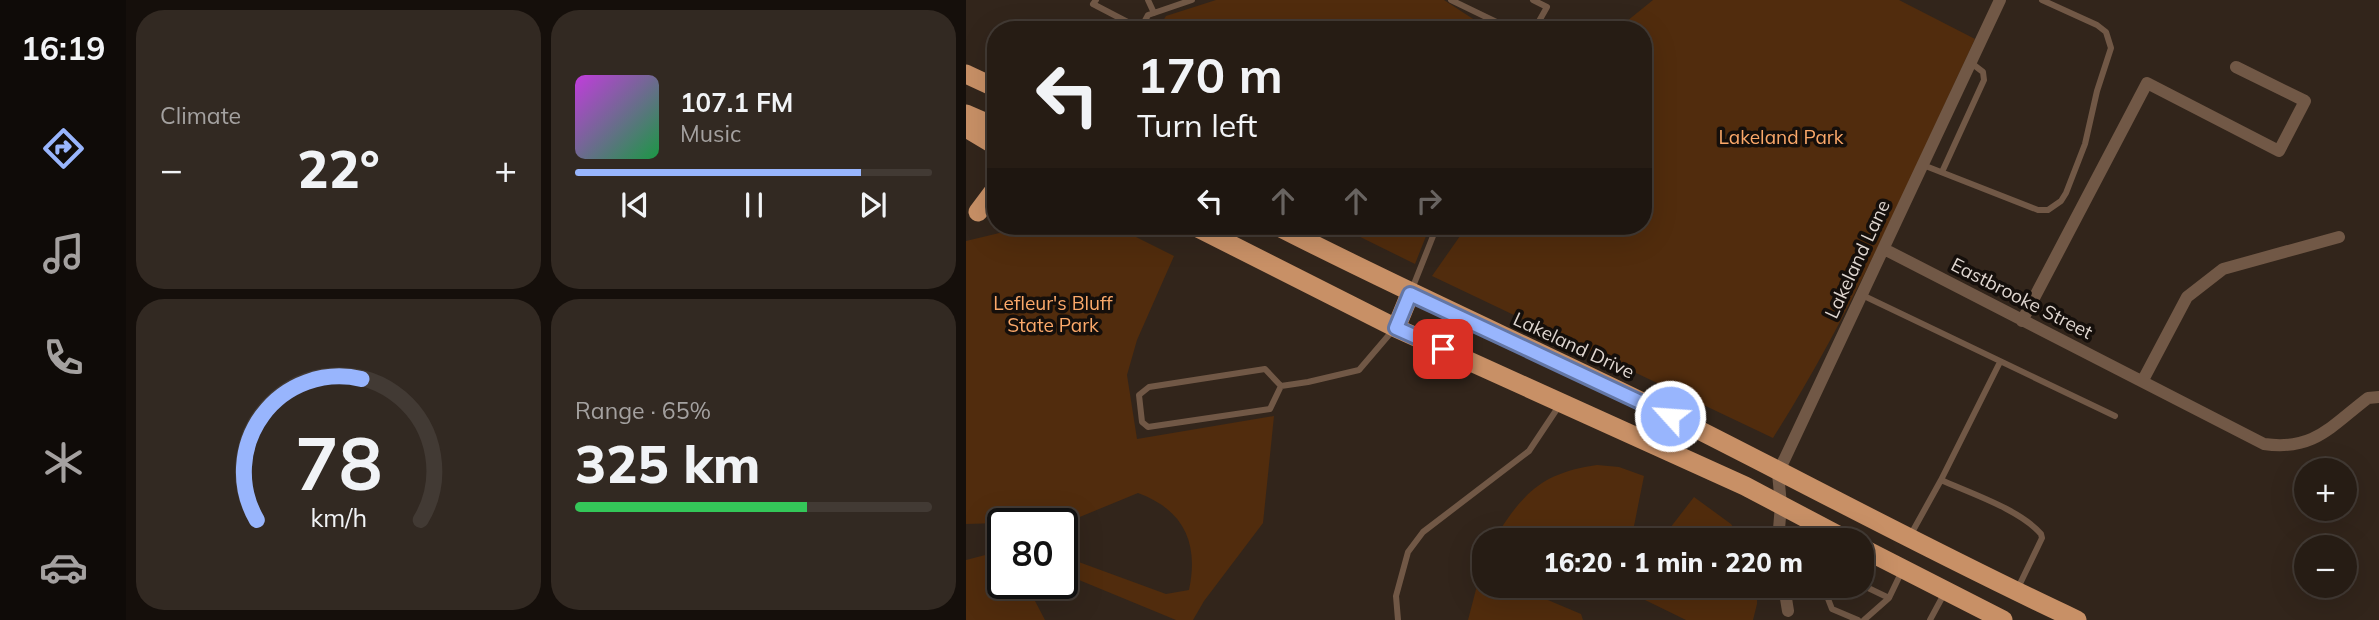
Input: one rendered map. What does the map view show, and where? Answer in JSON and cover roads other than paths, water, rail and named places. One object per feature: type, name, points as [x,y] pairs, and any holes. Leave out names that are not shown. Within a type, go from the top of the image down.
[{"type":"highway","points":[[966,74],[987,84]]},
{"type":"highway","points":[[966,114],[987,123]]},
{"type":"highway","points":[[966,128],[987,140]]},
{"type":"highway","points":[[1212,235],[1396,328],[1562,401],[1824,528]]},
{"type":"highway","name":"Lakeland Drive","points":[[1295,235],[1410,294],[1577,371],[1909,540],[2077,620]]},
{"type":"highway","points":[[1396,328],[1410,294]]},
{"type":"highway","points":[[1562,401],[1577,371]]},
{"type":"highway","points":[[1874,554],[2003,620]]},
{"type":"street","name":"Lakeland Lane","points":[[1779,528],[1779,473],[2000,0]]},
{"type":"street","points":[[2022,321],[2147,83],[2279,151],[2305,101],[2236,67]]},
{"type":"street","points":[[2143,380],[2187,297],[2223,269],[2339,237]]},
{"type":"street","name":"Eastbrooke Street","points":[[1884,249],[2264,444],[2286,447],[2307,443],[2368,398],[2379,397]]},
{"type":"street","points":[[1786,598],[1788,616]]},
{"type":"lane","points":[[1096,0],[1093,4],[1125,21]]},
{"type":"lane","points":[[1149,0],[1154,13]]},
{"type":"lane","points":[[1145,21],[1148,15],[1192,0]]},
{"type":"lane","points":[[1451,0],[1494,21]]},
{"type":"lane","points":[[1533,0],[1547,7],[1539,21]]},
{"type":"lane","points":[[1923,164],[2038,210],[2048,210],[2061,201],[2081,156],[2111,48],[2106,32],[2097,25],[2042,0]]},
{"type":"lane","points":[[1942,172],[1984,80],[1983,72],[1970,62]]},
{"type":"lane","points":[[1410,294],[1433,235]]},
{"type":"lane","points":[[1862,295],[2115,416]]},
{"type":"lane","points":[[1281,386],[1359,370],[1396,328]]},
{"type":"lane","points":[[1909,540],[2000,362]]},
{"type":"lane","points":[[1265,369],[1281,386],[1270,409],[1148,427],[1142,422],[1139,395],[1149,387],[1265,369]]},
{"type":"lane","points":[[1398,620],[1396,596],[1408,552],[1423,532],[1529,451],[1562,401]]},
{"type":"lane","points":[[1941,480],[2011,513],[2041,534],[2042,538],[2016,592]]},
{"type":"lane","points":[[1864,620],[1888,598],[1903,569]]},
{"type":"lane","points":[[1874,591],[1888,598]]},
{"type":"lane","points":[[1930,620],[1946,591]]},
{"type":"lane","points":[[1828,598],[1832,609],[1858,620]]},
{"type":"park label","name":"Lakeland Park","points":[[1781,137]]},
{"type":"park label","name":"Lefleur's Bluff State Park","points":[[1053,314]]}]
